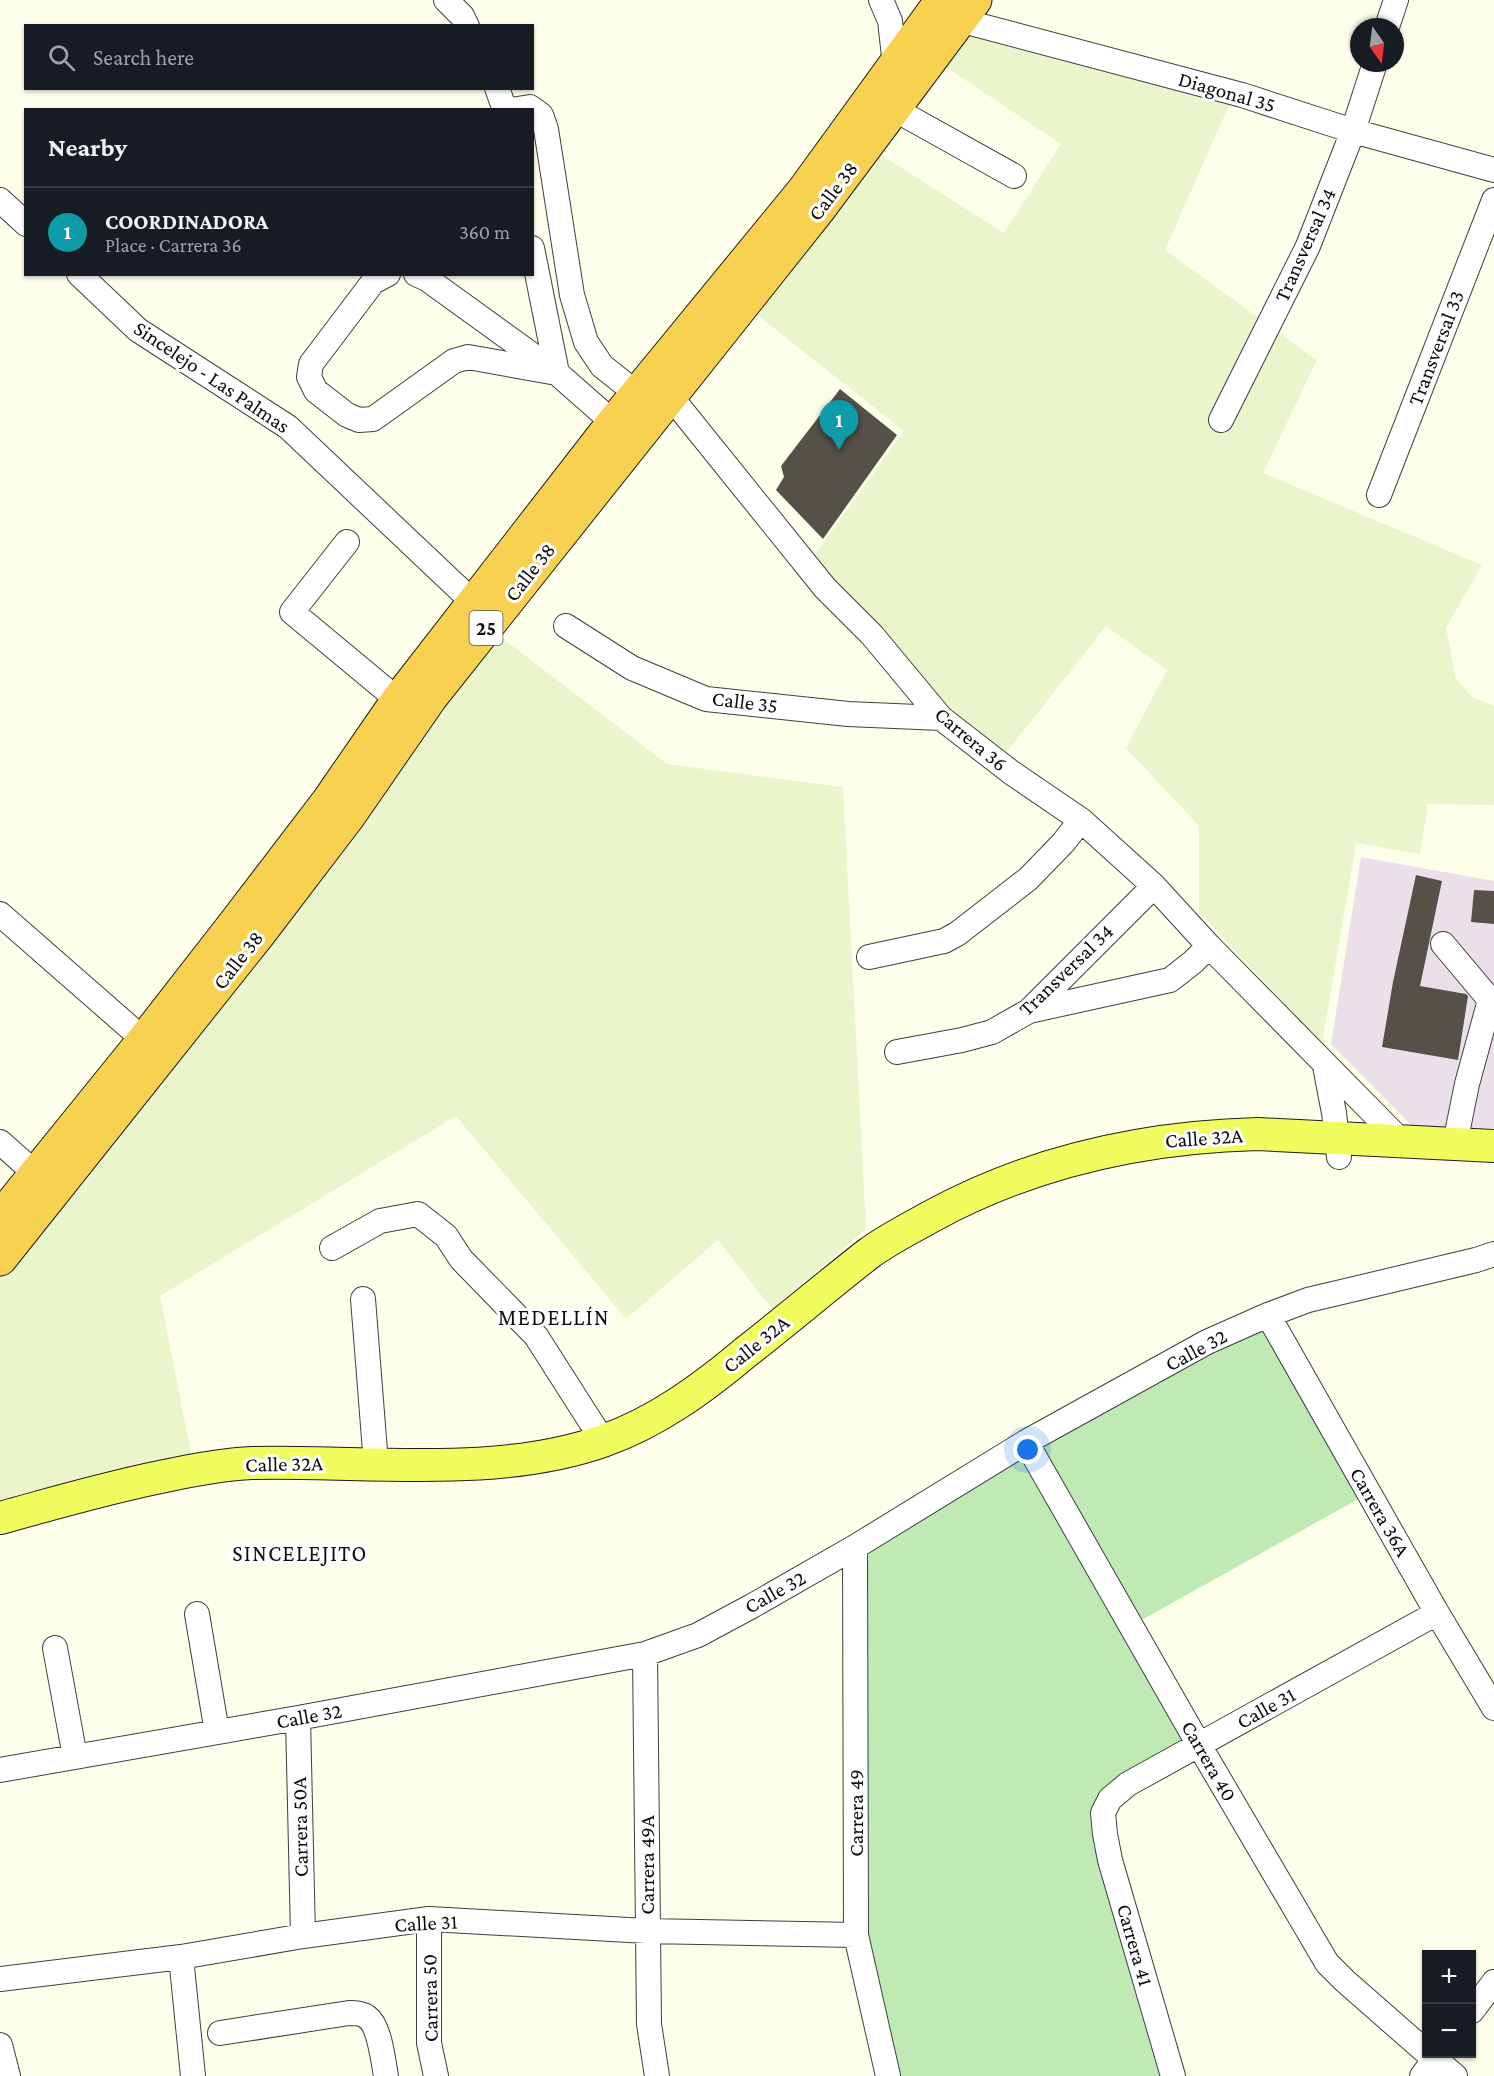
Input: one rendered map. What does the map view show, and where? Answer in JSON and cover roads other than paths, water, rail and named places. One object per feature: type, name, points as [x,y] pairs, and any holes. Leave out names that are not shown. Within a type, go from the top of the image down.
[{"type":"highway","name":"Calle 38","points":[[654,395],[896,65],[959,7]]},
{"type":"highway","name":"Calle 38","points":[[0,1218],[144,1040],[329,800],[398,700],[474,603],[819,209],[894,109],[959,7]]},
{"type":"highway","name":"Calle 38","points":[[0,1259],[258,935],[348,817],[431,697],[623,432]]},
{"type":"main road","name":"Calle 32A","points":[[0,1518],[129,1483],[200,1469],[249,1463],[465,1464],[515,1461],[564,1452],[603,1441],[674,1407],[712,1380],[871,1252],[938,1212],[1037,1170],[1079,1157],[1155,1141],[1222,1134],[1336,1136],[1494,1146]]},
{"type":"main road","name":"Calle 32A","points":[[0,1538],[135,1500],[240,1483],[520,1480],[569,1471],[609,1459],[640,1446],[683,1423],[721,1397],[882,1268],[919,1244],[994,1208],[1084,1177],[1149,1163],[1242,1154],[1336,1136],[1494,1167]]},
{"type":"street","points":[[446,0],[462,15],[466,24]]},
{"type":"street","points":[[881,0],[890,21],[896,65]]},
{"type":"street","points":[[1390,18],[1396,0]]},
{"type":"street","name":"Diagonal 35","points":[[959,7],[1353,130],[1494,170]]},
{"type":"street","name":"Transversal 34","points":[[1221,420],[1308,246],[1353,130],[1372,72]]},
{"type":"street","points":[[498,90],[505,108]]},
{"type":"street","points":[[894,109],[1014,176]]},
{"type":"street","name":"Carrera 36","points":[[534,110],[541,115],[546,129],[572,295],[586,342],[602,366],[654,395],[825,588],[872,635],[941,718],[1012,773],[1081,820],[1154,886],[1325,1066],[1400,1140]]},
{"type":"street","points":[[0,200],[24,222]]},
{"type":"street","name":"Transversal 33","points":[[1379,495],[1494,200]]},
{"type":"street","points":[[534,258],[557,373]]},
{"type":"street","name":"Sincelejo - Las Palmas","points":[[81,276],[138,330],[288,427],[474,603]]},
{"type":"street","points":[[384,276],[373,282],[311,364],[309,377],[316,391],[347,415],[359,420],[373,419],[454,361],[468,357],[557,373]]},
{"type":"street","points":[[420,276],[557,373],[623,432]]},
{"type":"street","points":[[468,357],[485,321]]},
{"type":"street","points":[[557,373],[586,342]]},
{"type":"street","points":[[347,542],[292,612],[398,700]]},
{"type":"street","name":"Calle 35","points":[[566,626],[632,668],[706,699],[848,714],[941,718]]},
{"type":"street","points":[[869,957],[944,941],[957,934],[1028,879],[1063,843],[1081,820]]},
{"type":"street","name":"Transversal 34","points":[[897,1053],[992,1032],[1029,1011],[1154,886]]},
{"type":"street","points":[[0,914],[144,1040]]},
{"type":"street","points":[[1443,944],[1490,1000],[1467,1084],[1455,1143]]},
{"type":"street","points":[[1029,1011],[1170,980],[1209,946]]},
{"type":"street","points":[[1325,1066],[1336,1136]]},
{"type":"street","points":[[1336,1136],[1345,1103],[1360,1100]]},
{"type":"street","points":[[0,1142],[36,1174]]},
{"type":"street","points":[[332,1248],[381,1221],[418,1214],[446,1236],[461,1259],[536,1336],[603,1441]]},
{"type":"street","name":"Calle 32","points":[[0,1770],[645,1654],[698,1635],[855,1547],[1026,1442],[1207,1342],[1308,1300],[1494,1254]]},
{"type":"street","points":[[363,1299],[376,1464]]},
{"type":"street","name":"Carrera 36A","points":[[1268,1315],[1437,1613],[1494,1708]]},
{"type":"street","name":"Carrera 40","points":[[1026,1442],[1199,1745],[1327,1962],[1345,1982],[1430,2059],[1455,2076]]},
{"type":"street","name":"Carrera 49","points":[[855,1547],[856,1935],[888,2076]]},
{"type":"street","name":"Calle 31","points":[[1103,1813],[1110,1799],[1128,1784],[1437,1613]]},
{"type":"street","points":[[197,1614],[217,1732]]},
{"type":"street","points":[[54,1648],[75,1757]]},
{"type":"street","name":"Carrera 49A","points":[[645,1654],[649,2024],[657,2076]]},
{"type":"street","name":"Carrera 50A","points":[[298,1718],[303,1936]]},
{"type":"street","name":"Carrera 41","points":[[1103,1813],[1110,1860],[1173,2076]]},
{"type":"street","name":"Calle 31","points":[[0,1979],[181,1957],[303,1936],[429,1919],[647,1931],[856,1935]]},
{"type":"street","name":"Carrera 50","points":[[429,1919],[429,2043],[436,2076]]},
{"type":"street","points":[[181,1957],[193,2076]]},
{"type":"street","points":[[1476,2006],[1494,1982]]},
{"type":"street","points":[[220,2033],[349,2013],[366,2016],[377,2031],[386,2076]]},
{"type":"street","points":[[0,2045],[8,2076]]},
{"type":"place","name":"COORDINADORA","points":[[839,450]]},
{"type":"district","name":"MEDELLÍN","points":[[554,1317]]},
{"type":"district","name":"SINCELEJITO","points":[[300,1553]]}]
